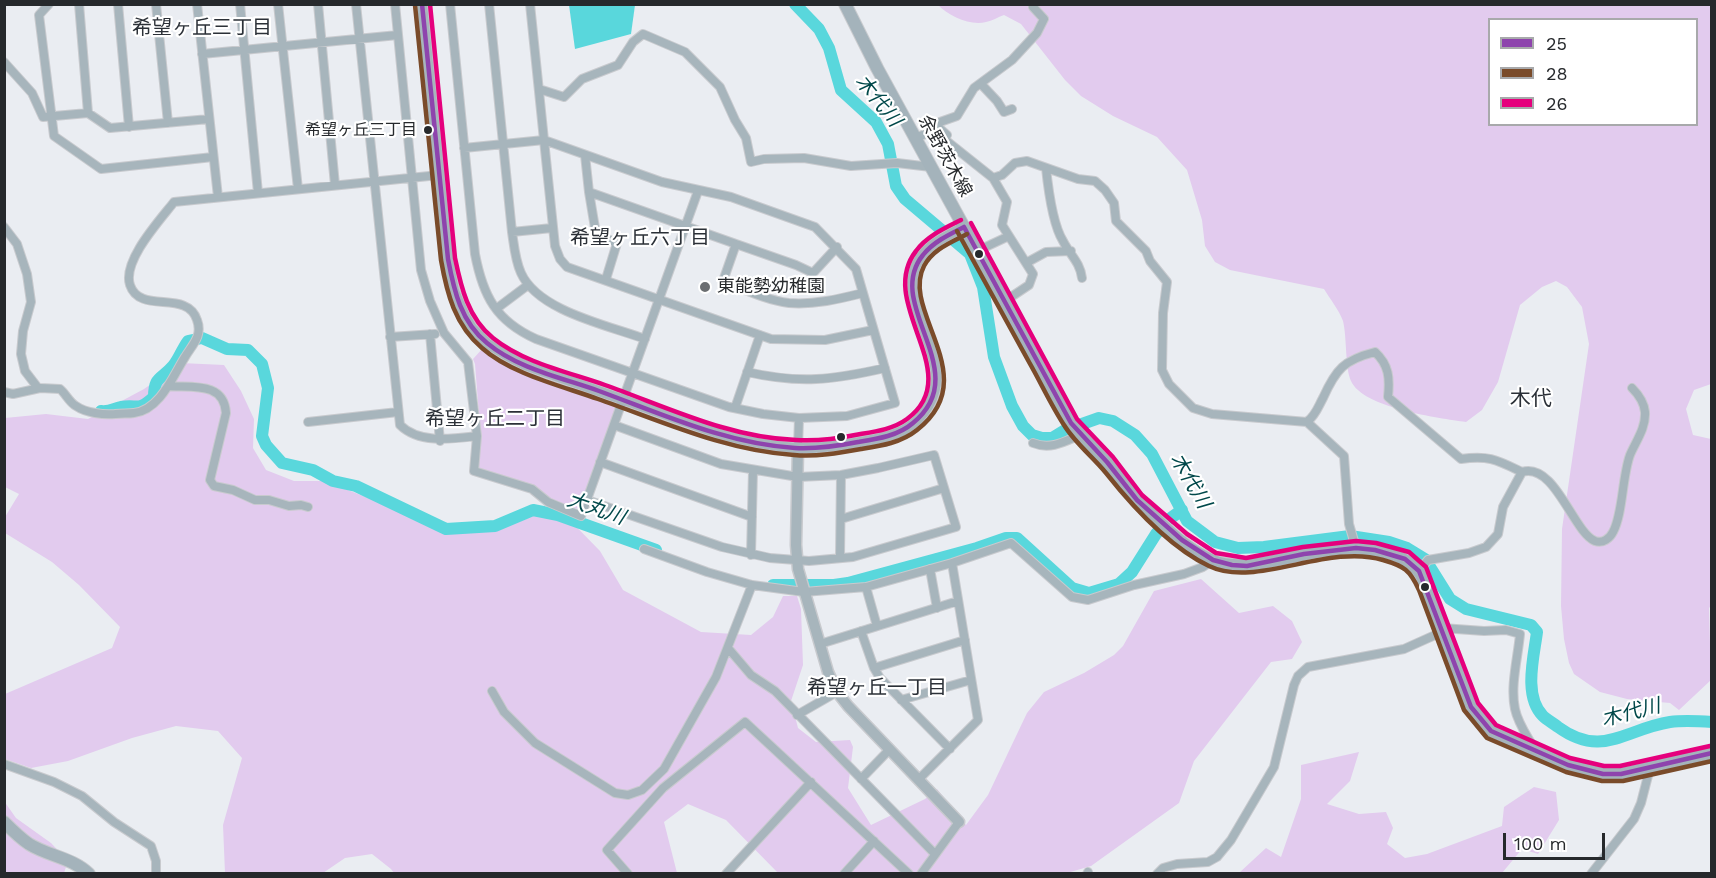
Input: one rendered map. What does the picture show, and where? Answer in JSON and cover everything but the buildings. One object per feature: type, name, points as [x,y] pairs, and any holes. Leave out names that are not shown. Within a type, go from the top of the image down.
[{"type":"main road","name":"余野茨木線","points":[[845,4],[962,228],[1076,430],[1107,462],[1137,500],[1198,553],[1213,560],[1248,566],[1304,554],[1356,548],[1391,554],[1405,559],[1419,571]]},
{"type":"main road","points":[[1419,571],[1471,707],[1491,730],[1568,765],[1603,774],[1621,774],[1712,753]]},
{"type":"main road","points":[[4,822],[30,845],[78,864],[89,873]]},
{"type":"street","points":[[49,4],[39,15],[54,136],[101,169],[213,157]]},
{"type":"street","points":[[79,4],[88,113]]},
{"type":"street","points":[[118,4],[129,127]]},
{"type":"street","points":[[156,4],[168,123]]},
{"type":"street","points":[[197,4],[218,197]]},
{"type":"street","points":[[240,4],[258,193]]},
{"type":"street","points":[[278,4],[298,189]]},
{"type":"street","points":[[318,4],[335,185]]},
{"type":"street","points":[[356,4],[399,425],[405,431],[440,441],[477,436]]},
{"type":"street","points":[[395,4],[421,270],[430,301],[444,333],[468,362],[477,436],[474,471],[532,489],[548,502],[581,516],[698,191]]},
{"type":"street","points":[[422,4],[448,259],[454,291],[472,327],[488,344],[525,365],[720,435],[742,440],[798,448],[865,441],[902,431],[927,410],[937,381],[936,366],[916,301],[913,281],[915,270],[928,247],[962,228]]},
{"type":"street","points":[[450,4],[464,148],[478,270],[485,292],[496,309],[519,331],[632,373],[735,408],[763,414],[799,418],[847,416],[895,403],[856,269],[815,227],[731,197],[662,182],[544,140],[464,148]]},
{"type":"street","points":[[489,4],[512,232],[520,273],[528,285],[553,306],[645,339]]},
{"type":"street","points":[[530,4],[552,228],[557,254],[567,267],[771,339],[825,340],[873,330]]},
{"type":"street","points":[[955,147],[938,127],[939,124],[957,116],[974,88],[1012,60],[1037,33],[1044,19],[1034,7]]},
{"type":"street","points":[[538,89],[564,97],[582,79],[618,65],[633,42],[643,34],[685,52],[720,87],[746,138],[751,162],[764,159],[804,158],[851,166],[890,163],[931,166]]},
{"type":"street","points":[[202,54],[398,35]]},
{"type":"street","points":[[4,62],[32,93],[43,117],[88,113],[110,129],[209,119]]},
{"type":"street","points":[[981,84],[997,100],[1004,112],[1012,109]]},
{"type":"street","points":[[915,138],[928,133],[939,135],[993,178],[1006,202],[1002,225],[1033,274],[1029,285],[1005,301]]},
{"type":"street","points":[[585,155],[596,234],[617,243],[606,279]]},
{"type":"street","points":[[993,178],[1002,175],[1015,163],[1027,161],[1078,179],[1095,181],[1105,190],[1114,203],[1116,222],[1146,251],[1150,261],[1167,282],[1163,313],[1162,370],[1169,384],[1193,408],[1212,414],[1307,422],[1344,456],[1349,524],[1356,548]]},
{"type":"street","points":[[1046,168],[1055,219],[1063,242],[1080,266],[1082,278]]},
{"type":"street","points":[[4,392],[13,394],[38,388],[60,389],[76,407],[103,415],[134,413],[146,409],[155,401],[168,386],[198,337],[198,323],[193,310],[185,305],[171,302],[159,303],[138,296],[129,284],[130,271],[135,254],[174,202],[439,175]]},
{"type":"street","points":[[589,192],[813,273],[837,248]]},
{"type":"street","points":[[4,227],[17,244],[27,274],[31,302],[23,331],[21,354],[25,371],[38,388]]},
{"type":"street","points":[[512,232],[552,228]]},
{"type":"street","points":[[977,251],[1009,236]]},
{"type":"street","points":[[735,244],[723,281],[732,285],[770,299],[789,303],[816,303],[863,293]]},
{"type":"street","points":[[1026,263],[1046,252],[1071,251]]},
{"type":"street","points":[[496,309],[528,285]]},
{"type":"street","points":[[390,337],[444,333]]},
{"type":"street","points":[[430,334],[440,441]]},
{"type":"street","points":[[735,408],[760,335]]},
{"type":"street","points":[[1307,422],[1315,416],[1339,368],[1358,356],[1375,352],[1384,360],[1390,378],[1388,397],[1436,440],[1461,459],[1491,458],[1522,472],[1528,470],[1539,473],[1559,494],[1584,532],[1594,541],[1601,542],[1607,540],[1616,526],[1630,454],[1641,432],[1645,415],[1641,397],[1632,388]]},
{"type":"street","points":[[747,372],[773,378],[801,380],[852,376],[885,368]]},
{"type":"street","points":[[168,386],[208,388],[216,392],[225,404],[226,413],[210,480],[214,486],[233,490],[255,500],[269,500],[290,506],[308,507]]},
{"type":"street","points":[[308,422],[398,412]]},
{"type":"street","points":[[799,418],[796,560],[828,672],[837,692],[848,706],[959,822],[921,873]]},
{"type":"street","points":[[587,500],[722,548],[751,555],[796,560],[853,557],[956,527],[934,454],[841,475],[798,477],[721,464],[614,425]]},
{"type":"street","points":[[1033,444],[1047,447],[1063,443],[1076,430]]},
{"type":"street","points":[[600,462],[752,517]]},
{"type":"street","points":[[751,555],[753,470]]},
{"type":"street","points":[[1419,571],[1428,560],[1469,554],[1486,548],[1498,534],[1503,507],[1522,472]]},
{"type":"street","points":[[840,558],[841,475]]},
{"type":"street","points":[[841,519],[944,488]]},
{"type":"street","points":[[644,549],[752,585],[803,588],[866,587],[952,563],[1011,543],[1072,597],[1088,600],[1134,585],[1185,574],[1213,560]]},
{"type":"street","points":[[919,779],[978,720],[952,563]]},
{"type":"street","points":[[930,569],[937,608]]},
{"type":"street","points":[[492,691],[504,712],[535,743],[615,793],[628,795],[642,790],[664,769],[687,726],[704,702],[752,585]]},
{"type":"street","points":[[866,587],[877,626]]},
{"type":"street","points":[[820,644],[958,601]]},
{"type":"street","points":[[1157,873],[1170,866],[1208,862],[1217,857],[1231,840],[1274,767],[1291,695],[1298,676],[1308,667],[1404,649],[1443,629],[1506,630],[1520,634],[1514,703],[1521,726],[1535,751]]},
{"type":"street","points":[[861,631],[874,668],[901,700],[950,749]]},
{"type":"street","points":[[874,668],[965,640]]},
{"type":"street","points":[[728,648],[751,675],[775,691],[935,854]]},
{"type":"street","points":[[901,700],[971,680]]},
{"type":"street","points":[[797,715],[837,692]]},
{"type":"street","points":[[628,873],[607,850],[663,788],[745,722],[909,873]]},
{"type":"street","points":[[861,779],[890,749]]},
{"type":"street","points":[[4,764],[44,778],[82,796],[114,822],[151,846],[156,861],[156,873]]},
{"type":"street","points":[[1591,873],[1634,819],[1641,803],[1650,768]]},
{"type":"street","points":[[726,873],[810,782]]},
{"type":"street","points":[[844,873],[874,841]]},
{"type":"shaded area","points":[[938,5],[1711,5],[1711,384],[1694,390],[1686,409],[1693,435],[1711,439],[1711,609],[1709,607],[1711,680],[1679,710],[1670,703],[1627,699],[1600,692],[1574,674],[1569,663],[1561,606],[1562,529],[1589,344],[1582,307],[1567,287],[1556,281],[1542,287],[1520,305],[1498,382],[1482,410],[1466,422],[1403,410],[1370,398],[1358,390],[1351,381],[1343,321],[1324,289],[1230,270],[1215,262],[1205,246],[1202,220],[1187,170],[1157,137],[1113,116],[1081,96],[1065,80],[1021,24],[1004,15],[980,23],[973,23],[954,16]]},
{"type":"shaded area","points":[[483,348],[527,372],[616,407],[581,510],[550,500],[530,484],[480,469],[478,465],[481,440],[473,359]]},
{"type":"shaded area","points":[[181,363],[224,365],[241,391],[254,419],[253,448],[266,470],[294,481],[324,481],[439,522],[471,526],[557,507],[600,551],[623,590],[701,632],[751,635],[773,617],[783,596],[797,596],[801,609],[803,665],[791,701],[798,728],[816,742],[850,740],[853,747],[848,788],[871,825],[925,799],[937,789],[966,825],[988,795],[1027,713],[1044,692],[1084,673],[1114,655],[1123,646],[1154,591],[1201,579],[1239,613],[1273,606],[1292,621],[1302,642],[1292,659],[1271,662],[1194,761],[1179,803],[1091,866],[1067,873],[778,873],[726,820],[688,804],[664,822],[677,873],[394,873],[372,854],[345,858],[323,873],[225,873],[223,825],[242,758],[218,731],[176,726],[132,738],[68,761],[31,768],[5,759],[5,694],[112,648],[120,627],[79,585],[52,562],[5,533],[5,517],[19,494],[5,487],[5,418],[46,414],[88,419],[144,389]]},
{"type":"shaded area","points":[[1359,752],[1350,781],[1327,804],[1359,814],[1386,812],[1393,828],[1387,844],[1405,858],[1427,854],[1502,826],[1504,807],[1534,787],[1556,792],[1559,820],[1538,854],[1522,849],[1502,873],[1239,873],[1266,848],[1281,857],[1301,799],[1301,765]]},
{"type":"shaded area","points":[[4,801],[16,818],[51,843],[68,861],[64,873],[5,873]]},
{"type":"water","points":[[569,5],[635,5],[631,34],[575,49]]},
{"type":"waterway","name":"木代川","points":[[795,4],[819,29],[829,48],[841,90],[876,122],[888,144],[896,186],[905,199],[970,254],[983,287],[994,357],[1012,406],[1023,426],[1032,435],[1052,438],[1065,430],[1099,418],[1113,421],[1135,435],[1152,454],[1187,521],[1215,542],[1238,548],[1264,547],[1350,536],[1389,542],[1407,548],[1425,559],[1450,599],[1466,609],[1531,625],[1537,632],[1531,676],[1533,698],[1537,708],[1546,719],[1574,736],[1588,741],[1601,741],[1670,722],[1712,722]]},
{"type":"waterway","name":"大丸川","points":[[101,411],[141,406],[149,402],[154,397],[155,385],[175,363],[188,341],[202,338],[227,349],[248,350],[262,364],[268,388],[262,436],[266,445],[282,463],[313,470],[333,481],[356,486],[446,529],[495,526],[533,510],[558,515],[656,550]]},
{"type":"waterway","name":"大丸川","points":[[773,585],[848,583],[1006,538],[1017,538],[1072,588],[1089,593],[1119,584],[1132,572],[1156,534],[1168,520],[1182,510]]},
{"type":"transit line","name":"25","points":[[422,4],[448,259],[456,294],[465,316],[478,335],[499,352],[527,366],[695,427],[745,441],[811,448],[843,445],[887,436],[913,423],[930,403],[935,382],[933,361],[913,295],[913,274],[927,250],[964,227]]},
{"type":"transit line","name":"26","points":[[430,4],[455,258],[463,291],[472,312],[484,330],[505,347],[532,360],[699,420],[747,434],[771,438],[818,440],[888,428],[907,419],[923,401],[928,381],[926,360],[906,293],[906,272],[916,251],[925,241],[961,220]]},
{"type":"transit line","name":"28","points":[[415,5],[441,260],[449,297],[459,319],[473,339],[494,357],[522,372],[694,434],[744,448],[811,455],[844,452],[890,443],[917,430],[936,410],[943,388],[943,367],[922,304],[920,284],[924,266],[932,255],[967,234]]},
{"type":"transit line","name":"26","points":[[971,223],[1077,419],[1113,457],[1142,495],[1187,534],[1216,553],[1246,558],[1303,547],[1356,541],[1376,543],[1409,552],[1426,567],[1478,703],[1496,725],[1570,758],[1604,766],[1620,766],[1710,746]]},
{"type":"transit line","name":"25","points":[[964,227],[1071,423],[1107,462],[1137,500],[1182,540],[1213,560],[1232,565],[1247,566],[1304,554],[1356,548],[1375,550],[1405,559],[1419,571],[1471,707],[1491,731],[1568,765],[1603,774],[1621,774],[1712,753]]},
{"type":"transit line","name":"28","points":[[957,231],[1068,432],[1140,512],[1166,537],[1194,558],[1228,572],[1270,570],[1339,557],[1361,556],[1396,564],[1406,570],[1416,583],[1464,710],[1487,738],[1566,772],[1602,781],[1623,781],[1712,761]]},
{"type":"place","name":"希望ヶ丘三丁目","points":[[428,130]]},
{"type":"place","name":"東能勢幼稚園","points":[[705,287]]},
{"type":"district","name":"希望ヶ丘三丁目","points":[[202,28]]},
{"type":"district","name":"希望ヶ丘六丁目","points":[[640,238]]},
{"type":"district","name":"木代","points":[[1531,399]]},
{"type":"district","name":"希望ヶ丘二丁目","points":[[495,419]]},
{"type":"district","name":"希望ヶ丘一丁目","points":[[877,688]]}]
